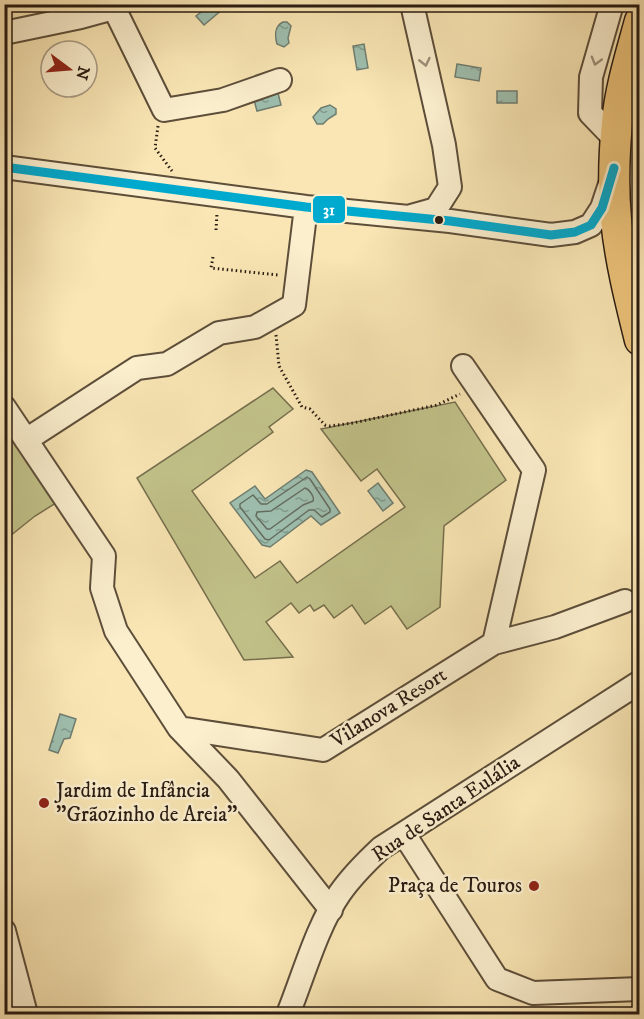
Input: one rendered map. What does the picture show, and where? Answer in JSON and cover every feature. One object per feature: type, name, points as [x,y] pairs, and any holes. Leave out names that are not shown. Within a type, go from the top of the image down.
[{"type":"main road","points":[[639,21],[624,81],[617,122],[615,154],[618,230],[626,283],[639,340]]},
{"type":"main road","points":[[639,101],[634,198],[639,249]]},
{"type":"street","points":[[409,217],[436,209],[450,187],[444,145],[412,4]]},
{"type":"street","points":[[4,167],[306,207],[450,221],[551,235],[575,232],[591,225],[602,208],[615,154],[590,113],[591,77],[612,4]]},
{"type":"street","points":[[4,33],[81,17],[114,6],[164,110],[223,100],[280,80]]},
{"type":"street","points":[[26,440],[137,368],[167,364],[219,333],[255,327],[294,305],[306,207]]},
{"type":"street","points":[[469,374],[534,470],[494,643]]},
{"type":"street","points":[[4,407],[104,556],[102,588],[116,631],[179,728],[228,779],[331,910]]},
{"type":"street","name":"Vilanova Resort","points":[[179,728],[323,750],[494,643],[555,627],[625,601]]},
{"type":"street","name":"Rua de Santa Eulália","points":[[288,1014],[322,927],[339,895],[358,870],[381,848],[639,682]]},
{"type":"street","points":[[404,834],[497,979],[533,993],[639,989]]},
{"type":"street","points":[[4,931],[26,1014]]},
{"type":"path","points":[[156,130],[155,148],[187,191]]},
{"type":"path","points":[[213,257],[211,268],[297,277]]},
{"type":"path","points":[[276,335],[279,366],[302,407],[310,408],[325,425],[353,423],[437,405],[460,394],[469,374]]},
{"type":"green space","points":[[273,388],[293,409],[269,427],[273,432],[192,491],[255,578],[280,561],[297,583],[405,507],[377,469],[361,481],[321,429],[455,402],[506,480],[444,526],[440,607],[407,629],[391,606],[365,624],[352,605],[334,618],[324,605],[314,611],[310,605],[299,613],[291,603],[266,622],[293,657],[244,660],[137,478]]},
{"type":"green space","points":[[4,425],[56,503],[35,516],[5,540]]},
{"type":"water","points":[[210,5],[219,5],[223,9],[204,25],[196,16]]},
{"type":"water","points":[[283,22],[291,26],[289,43],[284,47],[277,44],[276,35],[278,26]]},
{"type":"water","points":[[364,44],[368,68],[357,70],[353,46]]},
{"type":"water","points":[[457,64],[481,68],[479,81],[455,77]]},
{"type":"water","points":[[497,91],[517,91],[517,103],[497,103]]},
{"type":"water","points":[[278,93],[281,105],[257,111],[254,100]]},
{"type":"water","points":[[330,105],[336,109],[336,114],[323,124],[317,124],[313,117],[321,108]]},
{"type":"water","points":[[306,470],[312,472],[340,513],[321,525],[311,516],[270,547],[262,545],[230,503],[255,486],[265,499]]},
{"type":"water","points":[[378,483],[393,503],[383,511],[368,491]]},
{"type":"water","points":[[60,714],[76,719],[70,738],[64,739],[58,753],[49,750]]},
{"type":"transit line","name":"31","points":[[4,167],[306,207],[450,221],[551,235],[575,232],[591,225],[602,208],[614,168]]},
{"type":"place","name":"Jardim de Infância \"Grãozinho de Areia\"","points":[[44,803]]},
{"type":"place","name":"Praça de Touros","points":[[534,886]]}]
